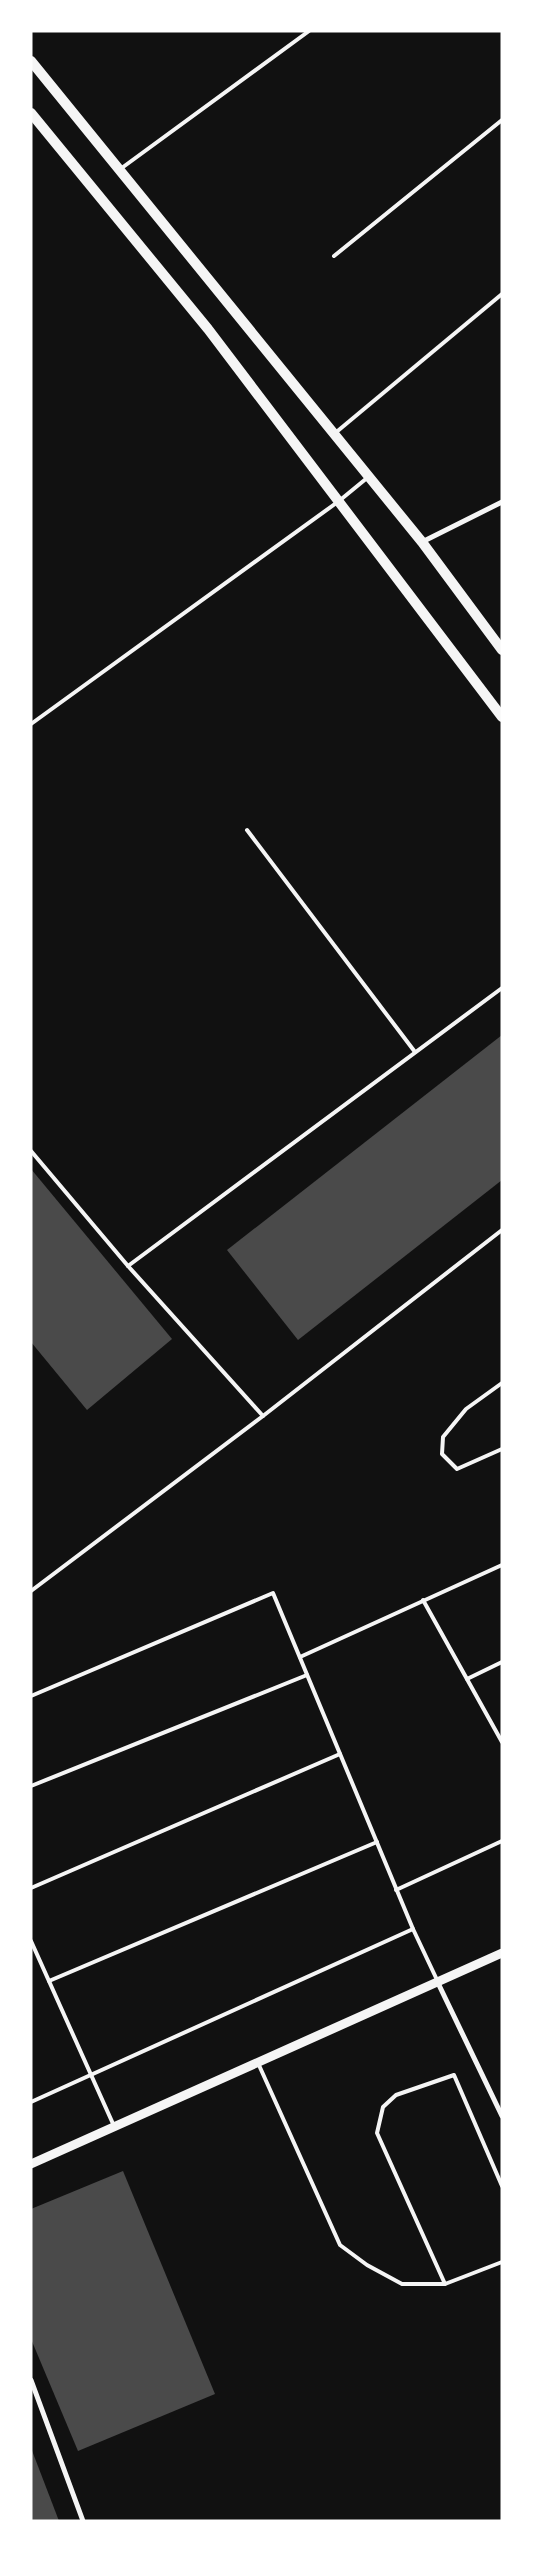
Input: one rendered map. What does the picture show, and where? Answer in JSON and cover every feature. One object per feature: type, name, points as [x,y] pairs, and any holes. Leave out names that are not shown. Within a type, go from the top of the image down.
[{"type":"main road","points":[[31,61],[422,542],[502,650]]},
{"type":"main road","points":[[31,113],[208,329],[502,717]]},
{"type":"street","points":[[422,542],[502,502]]},
{"type":"street","points":[[31,2164],[502,1953]]},
{"type":"street","points":[[438,1982],[502,2116]]},
{"type":"street","points":[[31,2380],[83,2521]]},
{"type":"lane","points":[[119,170],[310,31]]},
{"type":"lane","points":[[334,256],[502,120]]},
{"type":"lane","points":[[334,434],[502,294]]},
{"type":"lane","points":[[31,724],[339,501],[369,476]]},
{"type":"lane","points":[[247,830],[416,1052]]},
{"type":"lane","points":[[128,1266],[502,988]]},
{"type":"lane","points":[[31,1151],[128,1266],[263,1416]]},
{"type":"lane","points":[[31,1591],[263,1416],[502,1230]]},
{"type":"lane","points":[[502,1383],[466,1409],[443,1437],[442,1454],[457,1469],[502,1449]]},
{"type":"lane","points":[[300,1657],[502,1565]]},
{"type":"lane","points":[[31,1696],[273,1593],[396,1890],[438,1982]]},
{"type":"lane","points":[[423,1600],[502,1742]]},
{"type":"lane","points":[[467,1679],[502,1662]]},
{"type":"lane","points":[[31,1786],[307,1675]]},
{"type":"lane","points":[[31,1888],[340,1754]]},
{"type":"lane","points":[[49,1981],[377,1842]]},
{"type":"lane","points":[[396,1890],[502,1842]]},
{"type":"lane","points":[[31,2102],[413,1929]]},
{"type":"lane","points":[[31,1941],[115,2126]]},
{"type":"lane","points":[[258,2063],[340,2244],[367,2265],[402,2284],[445,2284],[502,2262]]},
{"type":"lane","points":[[445,2284],[377,2133],[383,2107],[396,2095],[454,2075],[502,2186]]},
{"type":"building","points":[[502,1035],[502,1180],[298,1340],[227,1250]]},
{"type":"building","points":[[31,1169],[172,1339],[87,1410],[31,1342]]},
{"type":"building","points":[[123,2171],[215,2394],[78,2451],[31,2339],[31,2209]]},
{"type":"building","points":[[31,2448],[59,2521],[31,2521]]}]
